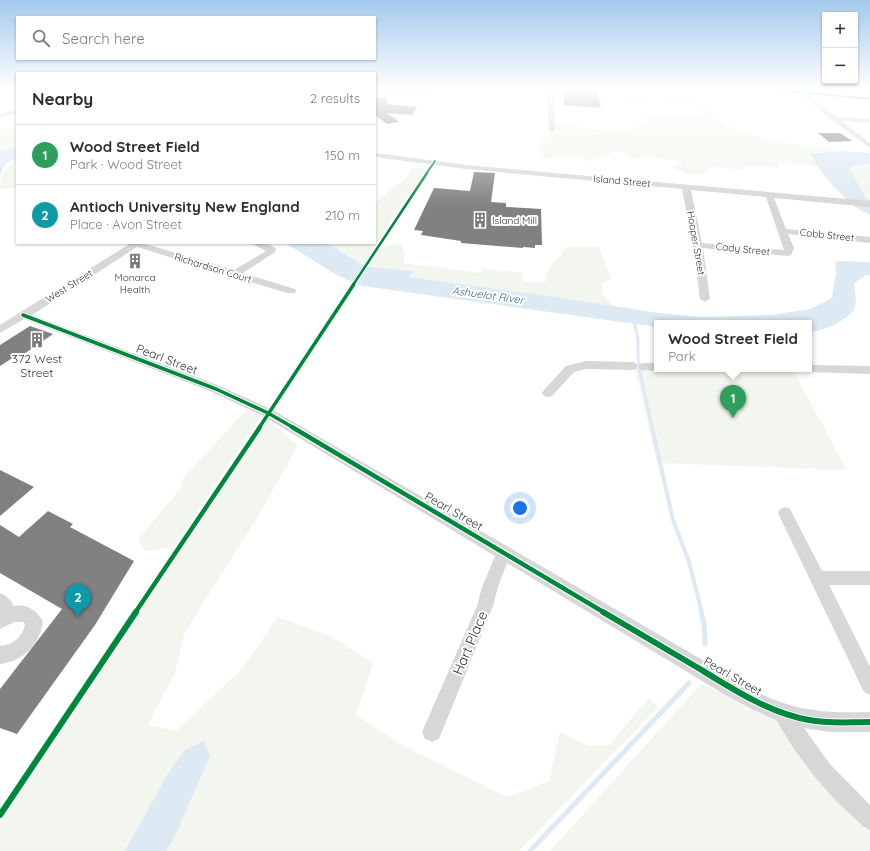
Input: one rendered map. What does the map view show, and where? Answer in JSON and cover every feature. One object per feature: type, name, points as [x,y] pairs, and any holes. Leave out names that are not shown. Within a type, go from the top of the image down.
[{"type":"street","points":[[846,128],[870,146]]},
{"type":"street","name":"Island Street","points":[[376,155],[447,165],[870,204]]},
{"type":"street","name":"Hooper Street","points":[[686,187],[698,244],[705,299]]},
{"type":"street","points":[[769,195],[784,231]]},
{"type":"street","name":"Cady Street","points":[[698,244],[788,253],[789,248],[784,231]]},
{"type":"street","name":"Cobb Street","points":[[784,231],[870,240]]},
{"type":"street","name":"Richardson Court","points":[[137,244],[291,291]]},
{"type":"street","name":"West Street","points":[[0,330],[137,244]]},
{"type":"street","points":[[235,274],[270,252],[271,249],[258,244]]},
{"type":"street","name":"Pearl Street","points":[[23,315],[151,363],[245,401],[288,424],[320,445],[504,552],[716,679],[764,705],[805,720],[824,722],[870,722]]},
{"type":"street","points":[[548,393],[570,369],[586,365],[632,366]]},
{"type":"street","points":[[644,367],[654,367]]},
{"type":"street","points":[[812,369],[870,370]]},
{"type":"street","points":[[785,513],[870,686]]},
{"type":"street","name":"Hart Place","points":[[432,732],[485,606],[490,587],[504,552]]},
{"type":"street","points":[[817,578],[870,578]]},
{"type":"street","points":[[0,601],[6,608],[4,619]]},
{"type":"street","points":[[0,655],[11,653],[19,648],[31,636],[34,629],[32,617],[27,614],[20,613],[4,619]]},
{"type":"street","points":[[783,713],[797,737],[836,786],[870,819]]},
{"type":"shaded area","points":[[16,128],[16,148],[0,151],[0,129]]},
{"type":"shaded area","points":[[556,128],[633,130],[634,128],[732,128],[766,139],[840,151],[815,152],[809,154],[811,159],[819,166],[778,162],[780,168],[745,165],[744,170],[713,167],[697,175],[688,174],[672,167],[682,163],[681,161],[644,156],[635,159],[623,152],[614,150],[609,155],[587,161],[577,156],[541,158],[541,143]]},
{"type":"shaded area","points":[[16,160],[16,188],[0,189],[2,175],[9,164]]},
{"type":"shaded area","points":[[870,163],[870,200],[861,192],[845,166]]},
{"type":"shaded area","points":[[415,167],[426,170],[386,228],[364,266],[329,244],[376,244],[376,202],[391,189],[405,180],[412,168]]},
{"type":"shaded area","points":[[396,243],[402,244],[405,253],[404,263],[480,273],[483,268],[501,272],[501,270],[522,273],[523,282],[545,283],[549,267],[561,256],[562,250],[567,247],[599,247],[611,279],[603,283],[602,293],[614,306],[409,277],[414,271],[368,266],[382,248]]},
{"type":"shaded area","points":[[635,368],[654,368],[654,372],[794,372],[847,470],[657,463]]},
{"type":"shaded area","points":[[247,409],[261,416],[174,547],[144,551],[138,539],[182,487],[183,478]]},
{"type":"shaded area","points":[[269,420],[298,445],[260,513],[184,634],[175,673],[148,725],[176,731],[242,669],[278,617],[330,636],[373,663],[356,715],[405,747],[508,797],[549,781],[560,732],[588,746],[609,745],[649,698],[658,707],[519,851],[0,851],[0,824],[266,422]]},
{"type":"shaded area","points":[[701,684],[748,705],[776,720],[870,829],[870,851],[550,851]]},
{"type":"water","points":[[16,147],[16,159],[6,163],[0,176],[0,151]]},
{"type":"water","points":[[840,151],[870,153],[870,164],[853,166],[849,168],[866,198],[870,200],[870,215],[857,208],[844,197],[827,179],[809,154]]},
{"type":"water","name":"Ashuelot River","points":[[286,244],[329,244],[364,266],[414,271],[409,277],[659,313],[701,317],[772,315],[810,309],[832,298],[836,273],[835,262],[839,261],[870,262],[870,275],[866,275],[854,283],[856,301],[853,311],[839,322],[814,332],[812,332],[812,320],[654,320],[654,327],[363,286],[332,272]]},
{"type":"water","points":[[204,741],[210,756],[174,838],[166,851],[125,851],[166,777],[185,750]]},
{"type":"building","points":[[818,133],[840,133],[852,141],[829,142]]},
{"type":"building","name":"Island Mill","points":[[474,172],[495,173],[491,202],[506,203],[506,207],[541,209],[542,245],[535,245],[535,248],[523,248],[461,243],[461,241],[421,235],[423,231],[414,230],[434,188],[470,191]]},
{"type":"building","name":"372 West Street","points":[[30,326],[53,334],[21,356],[17,355],[0,366],[0,345]]},
{"type":"building","points":[[0,470],[34,487],[0,516]]},
{"type":"building","points":[[48,511],[73,524],[70,527],[134,561],[95,625],[17,734],[0,728],[0,689],[62,609],[0,573],[0,525],[19,537]]},
{"type":"waterway","points":[[634,321],[638,339],[638,357],[641,377],[652,428]]},
{"type":"waterway","points":[[652,427],[673,520],[689,562],[702,613]]},
{"type":"waterway","points":[[701,612],[704,623],[705,644]]},
{"type":"waterway","points":[[530,851],[689,683]]},
{"type":"cycle path","points":[[0,815],[278,400],[435,161]]},
{"type":"cycle path","points":[[23,315],[216,389],[268,413],[716,679],[754,700],[781,712],[809,720],[824,722],[870,722]]},
{"type":"place","name":"Island Mill","points":[[480,220]]},
{"type":"place","name":"Monarca Health","points":[[135,261]]},
{"type":"place","name":"372 West Street","points":[[37,340]]},
{"type":"place","name":"Wood Street Field","points":[[733,418]]},
{"type":"place","name":"Antioch University New England","points":[[78,617]]}]
